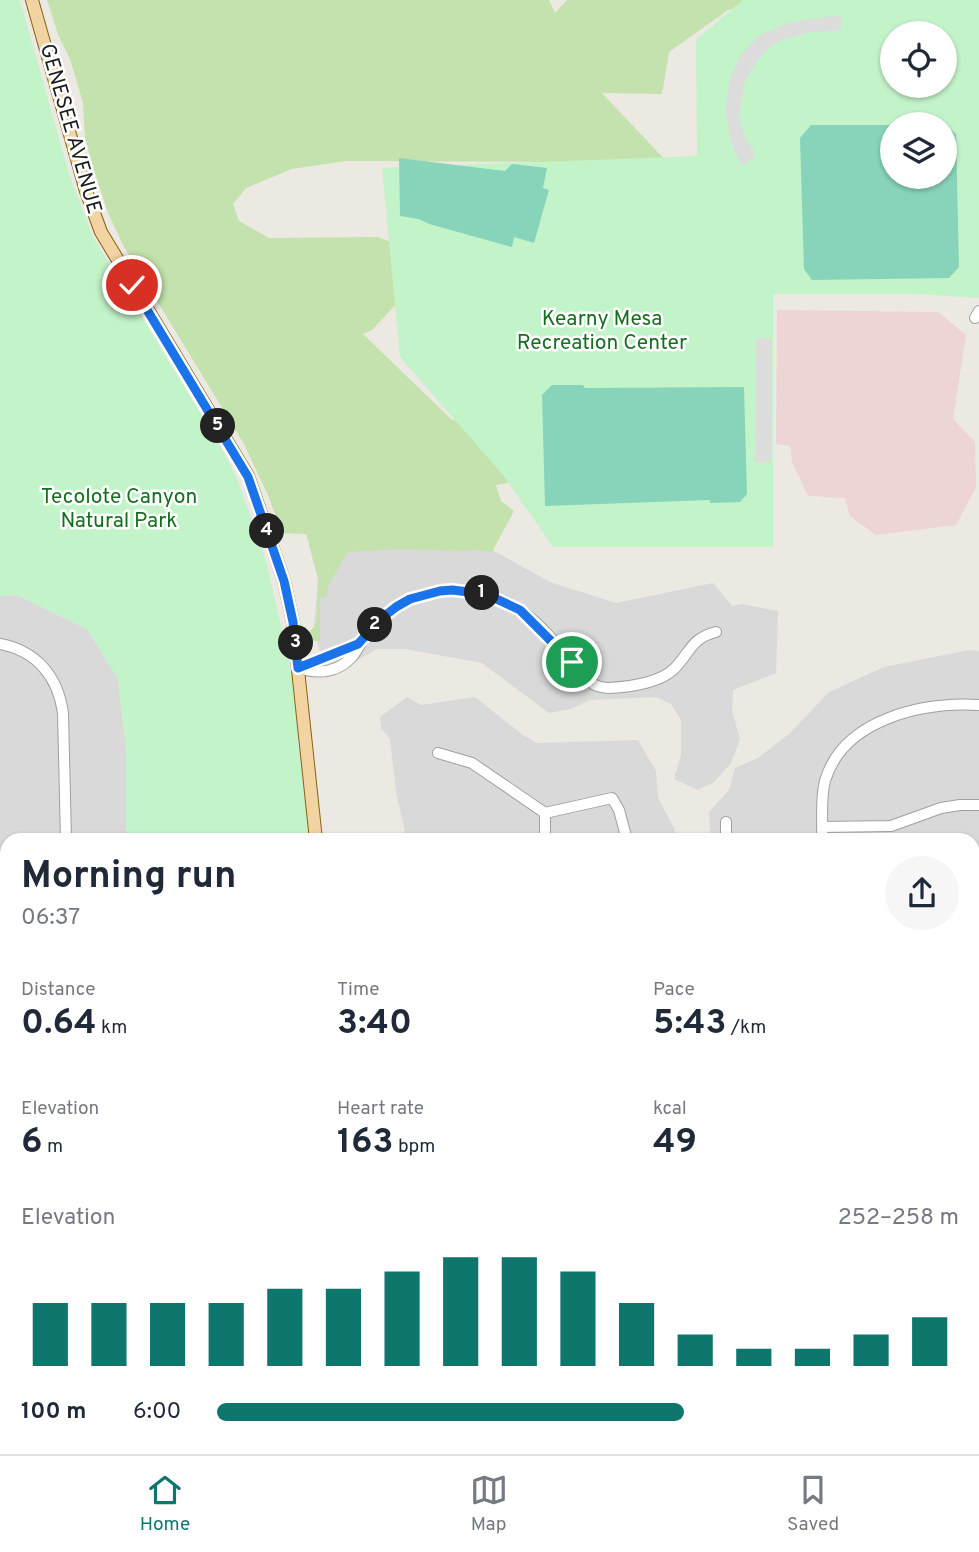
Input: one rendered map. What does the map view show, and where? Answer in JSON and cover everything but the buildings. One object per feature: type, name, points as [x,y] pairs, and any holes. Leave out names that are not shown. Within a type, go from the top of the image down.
[{"type":"main road","name":"GENESEE AVENUE","points":[[33,0],[86,191],[102,232],[248,477],[284,581],[293,622],[315,833]]},
{"type":"street","points":[[298,668],[316,674],[336,667],[353,656],[358,644],[396,607],[410,599],[440,591],[471,591],[500,599],[520,610],[592,684],[605,688],[662,677],[675,668],[699,638],[716,632]]},
{"type":"street","points":[[0,644],[14,647],[36,659],[51,676],[61,696],[66,833]]},
{"type":"street","points":[[823,833],[825,780],[834,759],[859,732],[908,713],[945,706],[979,705]]},
{"type":"street","points":[[438,752],[472,763],[545,813],[612,798],[619,810],[625,833]]},
{"type":"street","points":[[823,827],[891,826],[941,808],[979,805]]},
{"type":"street","points":[[545,813],[545,833]]},
{"type":"street","points":[[726,821],[726,833]]},
{"type":"shaded area","points":[[841,15],[841,30],[809,32],[779,41],[764,53],[751,70],[744,83],[739,118],[745,137],[756,156],[742,166],[732,145],[725,111],[730,78],[740,56],[758,36],[790,22]]},
{"type":"shaded area","points":[[777,310],[938,312],[966,335],[953,419],[975,442],[976,487],[956,525],[876,535],[850,516],[845,498],[808,496],[792,462],[790,446],[776,444]]},
{"type":"shaded area","points":[[756,338],[772,338],[771,462],[755,462]]},
{"type":"shaded area","points":[[365,537],[489,548],[550,582],[616,603],[713,583],[732,606],[742,604],[778,611],[776,673],[733,690],[732,711],[740,739],[731,763],[714,782],[698,790],[674,779],[681,755],[681,720],[671,704],[656,697],[590,700],[571,709],[549,713],[482,663],[405,649],[377,649],[325,678],[314,625],[318,586],[338,551]]},
{"type":"shaded area","points":[[17,595],[87,629],[118,679],[126,749],[126,833],[0,833],[0,596]]},
{"type":"shaded area","points":[[969,650],[979,651],[979,833],[710,833],[709,812],[729,790],[735,768],[758,758],[790,733],[829,692],[884,667]]},
{"type":"shaded area","points":[[407,697],[421,705],[475,697],[537,743],[638,740],[656,771],[658,798],[675,833],[405,833],[396,792],[390,739],[381,728],[380,717]]},
{"type":"green space","name":"Tecolote Canyon Natural Park","points":[[0,0],[20,0],[69,174],[93,237],[221,447],[238,481],[267,564],[297,699],[298,741],[309,833],[126,833],[126,749],[118,679],[87,629],[17,595],[0,596]]},
{"type":"green space","points":[[47,0],[549,0],[555,13],[567,0],[821,0],[756,2],[728,10],[669,52],[662,94],[602,93],[684,180],[565,168],[552,162],[346,161],[292,169],[246,188],[233,204],[239,221],[269,238],[378,237],[396,244],[403,297],[372,330],[363,334],[452,420],[496,420],[518,481],[496,485],[501,501],[514,511],[492,552],[397,549],[348,552],[329,584],[326,597],[320,598],[320,641],[307,641],[307,634],[316,625],[318,579],[306,534],[282,533],[244,444],[123,245],[108,213],[95,174],[85,138],[83,103],[70,59],[59,37]]},
{"type":"green space","name":"Kearny Mesa Recreation Center","points":[[743,0],[979,0],[978,298],[917,294],[773,294],[773,547],[553,547],[503,475],[400,357],[382,168],[697,156],[696,40]]},
{"type":"green space","points":[[811,125],[880,125],[880,189],[957,189],[957,178],[959,267],[949,278],[812,280],[804,269],[800,138]]},
{"type":"green space","points":[[399,158],[505,171],[512,164],[547,168],[543,188],[549,190],[534,243],[514,237],[512,247],[419,219],[400,216]]},
{"type":"green space","points":[[552,385],[583,385],[585,388],[744,387],[747,494],[740,502],[710,503],[710,500],[545,506],[542,395]]},
{"type":"route","points":[[132,285],[248,477],[284,581],[293,622],[298,668],[358,644],[382,618],[410,599],[452,590],[486,594],[520,610],[572,662]]}]
